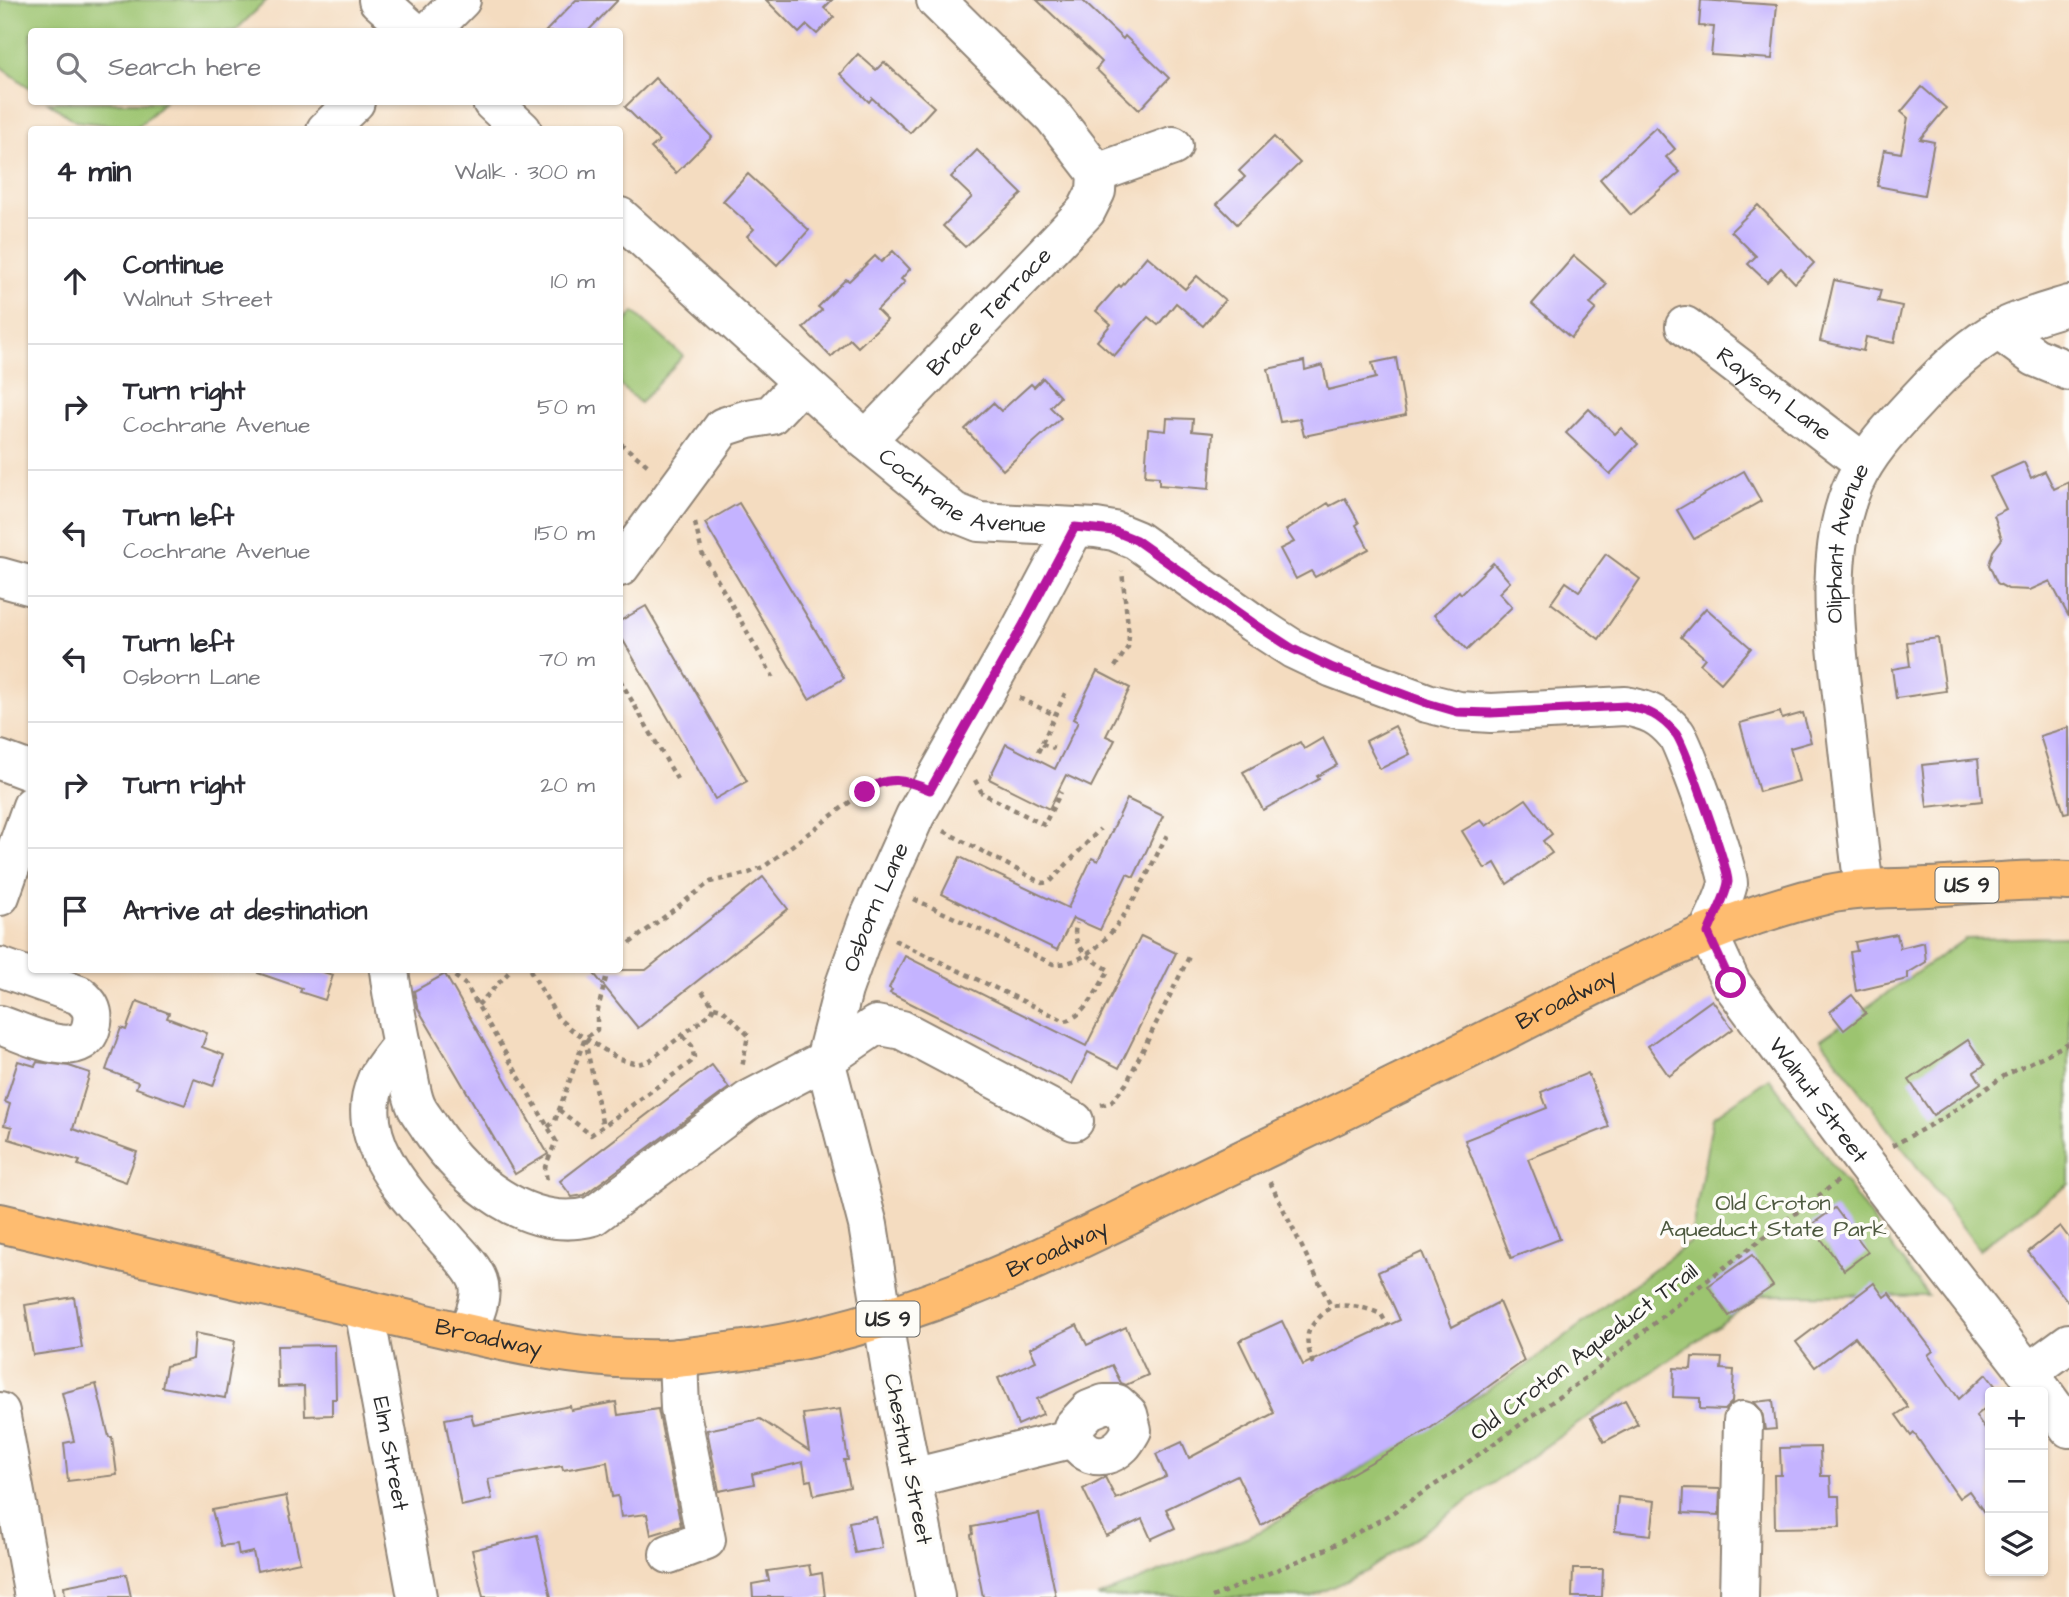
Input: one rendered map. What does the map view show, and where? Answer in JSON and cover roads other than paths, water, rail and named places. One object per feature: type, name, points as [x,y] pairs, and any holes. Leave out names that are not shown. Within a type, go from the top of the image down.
[{"type":"main road","name":"Broadway","points":[[0,1223],[467,1333],[534,1346],[601,1356],[678,1357],[749,1350],[797,1342],[882,1320],[995,1279],[1096,1233],[1477,1045],[1564,999],[1756,914],[1832,893],[1864,888],[1897,889],[2044,880],[2069,881]]},
{"type":"street","points":[[378,0],[410,28]]},
{"type":"street","points":[[421,0],[422,28]]},
{"type":"street","points":[[433,28],[461,0]]},
{"type":"street","points":[[936,0],[1053,116],[1097,173],[1173,146]]},
{"type":"street","points":[[330,126],[352,105]]},
{"type":"street","points":[[495,105],[519,126]]},
{"type":"street","name":"Brace Terrace","points":[[866,440],[1086,211],[1096,191],[1097,173]]},
{"type":"street","name":"Cochrane Avenue","points":[[623,220],[866,440],[954,512],[979,522],[1096,528],[1136,540],[1293,649],[1333,668],[1458,712],[1491,713],[1625,706],[1646,710],[1678,736],[1693,770],[1728,881],[1708,933]]},
{"type":"street","name":"Oliphant Avenue","points":[[1864,888],[1836,643],[1835,570],[1841,524],[1853,486],[1864,463],[1885,435],[1959,359],[1998,330],[2069,305]]},
{"type":"street","name":"Rayson Lane","points":[[1685,326],[1864,463]]},
{"type":"street","points":[[1998,330],[2035,357],[2069,371]]},
{"type":"street","points":[[623,563],[723,427],[771,415],[802,382]]},
{"type":"street","name":"Osborn Lane","points":[[882,1320],[867,1225],[825,1060],[843,990],[884,884],[923,803],[1075,527]]},
{"type":"street","points":[[0,578],[28,585]]},
{"type":"street","points":[[0,760],[28,770]]},
{"type":"street","points":[[0,896],[28,817]]},
{"type":"street","name":"Walnut Street","points":[[1708,933],[1731,983],[1864,1162],[2069,1428]]},
{"type":"street","points":[[0,967],[79,995],[88,1002],[93,1012],[88,1036],[76,1044],[63,1046],[0,1025]]},
{"type":"street","points":[[389,973],[393,1006],[416,1107],[442,1144],[477,1181],[516,1208],[551,1218],[576,1220],[593,1216],[749,1100],[825,1060],[876,1026],[902,1030],[1074,1121]]},
{"type":"street","points":[[402,1044],[378,1077],[370,1098],[375,1142],[399,1185],[468,1265],[479,1283],[477,1309],[467,1333]]},
{"type":"street","name":"Elm Street","points":[[364,1309],[417,1597]]},
{"type":"street","name":"Chestnut Street","points":[[882,1320],[936,1597]]},
{"type":"street","points":[[2038,1386],[2069,1343]]},
{"type":"street","points":[[669,1554],[706,1541],[680,1408],[678,1357]]},
{"type":"street","points":[[0,1412],[34,1597]]},
{"type":"street","points":[[1739,1597],[1743,1421]]},
{"type":"street","points":[[913,1478],[1074,1438]]},
{"type":"park label","name":"Old Croton Aqueduct State Park","points":[[1773,1216]]}]
